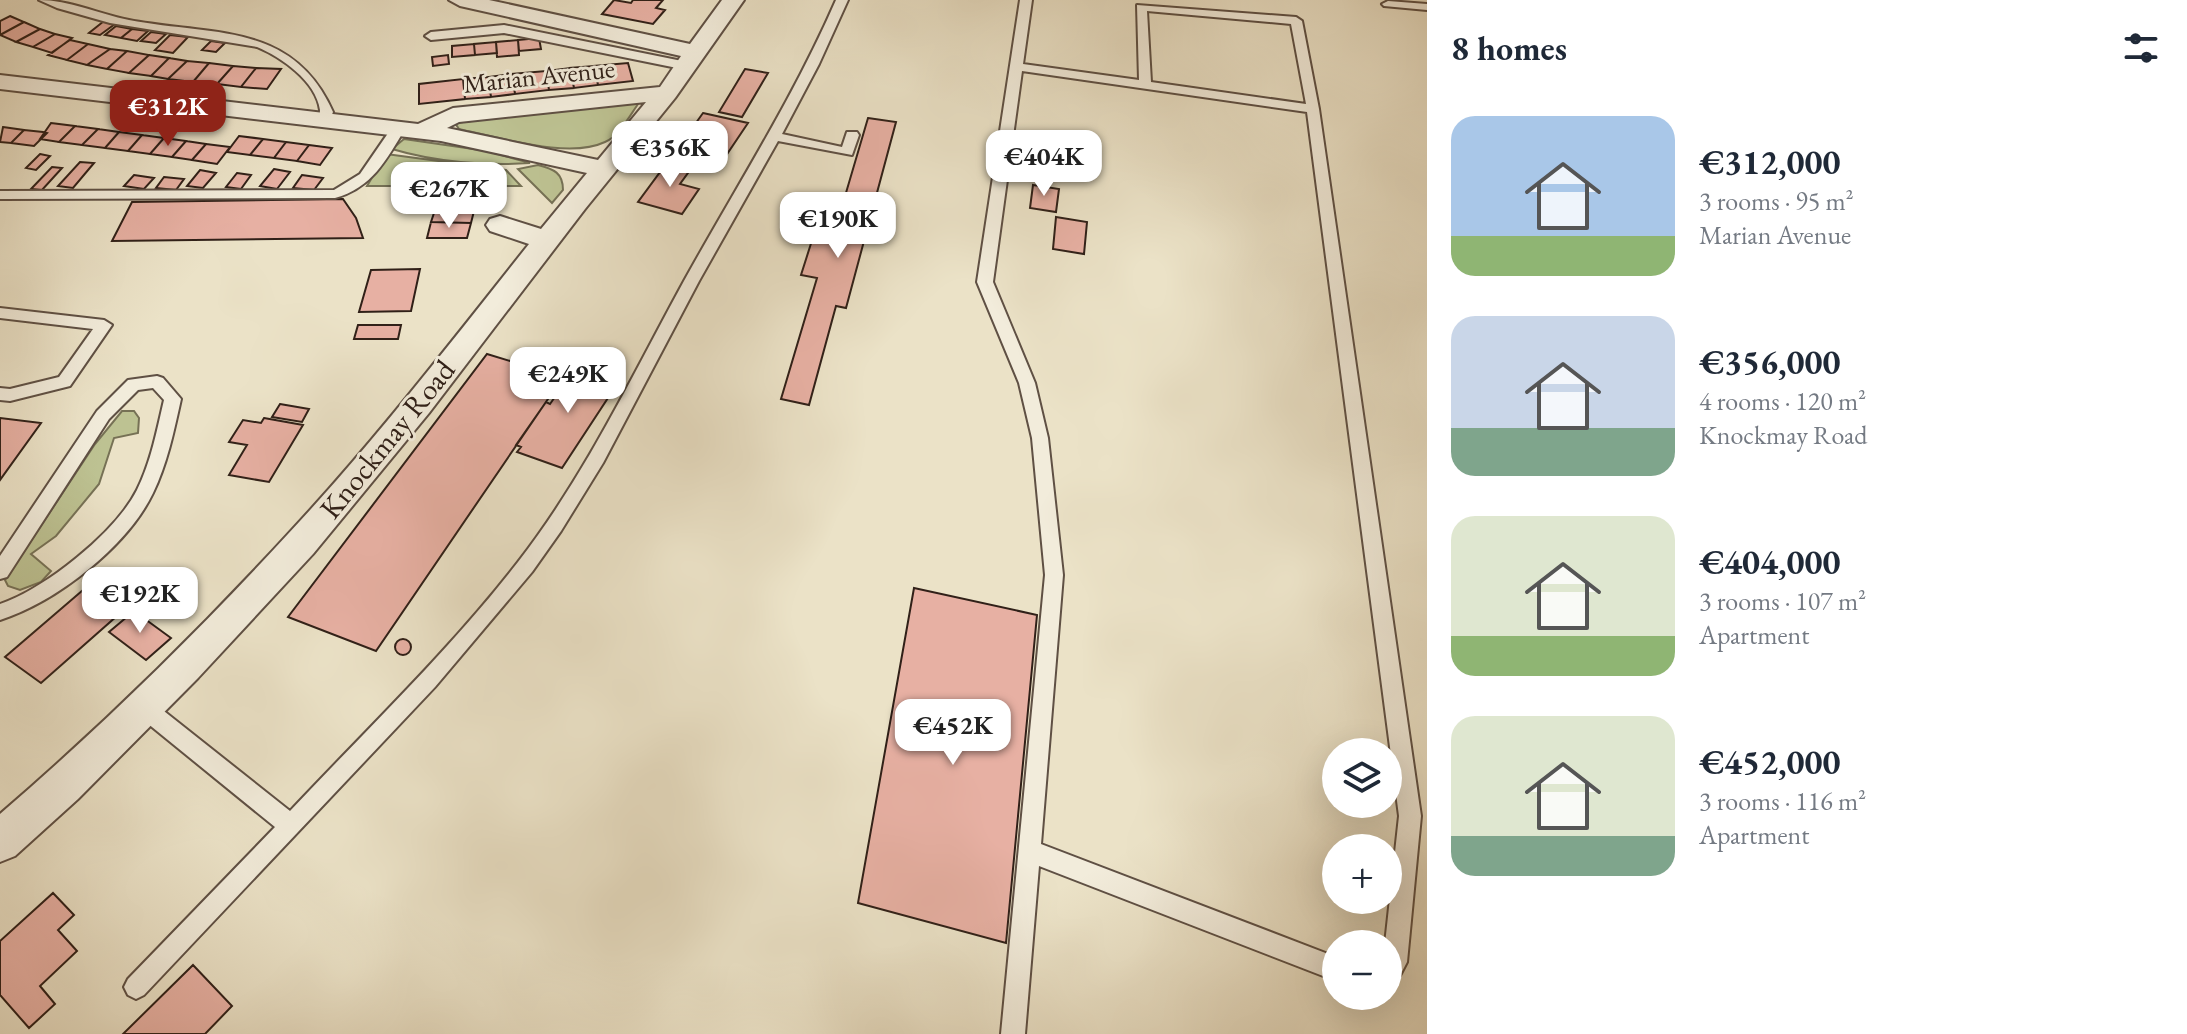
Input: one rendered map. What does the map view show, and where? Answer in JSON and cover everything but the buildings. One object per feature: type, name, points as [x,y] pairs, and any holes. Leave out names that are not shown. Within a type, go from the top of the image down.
[{"type":"street","points":[[460,0],[692,60]]},
{"type":"street","name":"Knockmay Road","points":[[0,841],[64,785],[301,544],[418,405],[667,93],[733,0]]},
{"type":"street","points":[[0,69],[29,83]]},
{"type":"street","name":"Marian Avenue","points":[[0,82],[29,83],[101,96],[409,131],[606,169]]},
{"type":"street","name":"Marian Avenue","points":[[409,131],[453,115],[667,93]]},
{"type":"street","points":[[500,222],[547,240]]},
{"type":"lane","points":[[45,0],[81,12],[155,28],[232,38],[275,50],[312,83],[327,112],[324,119]]},
{"type":"lane","points":[[136,987],[457,650],[554,527],[618,422],[675,310],[824,45],[842,0]]},
{"type":"lane","points":[[1013,1034],[1054,575],[1040,438],[1027,383],[985,282],[1026,0]]},
{"type":"lane","points":[[1388,4],[1427,7]]},
{"type":"lane","points":[[1145,85],[1141,7],[1296,21],[1313,109],[1410,816],[1398,930]]},
{"type":"lane","points":[[431,36],[504,29],[692,60]]},
{"type":"lane","points":[[1017,67],[1313,109]]},
{"type":"lane","points":[[0,195],[335,194],[358,187],[409,131]]},
{"type":"lane","points":[[774,136],[847,152],[852,135]]},
{"type":"lane","points":[[0,313],[104,325],[64,382],[10,395],[0,394]]},
{"type":"lane","points":[[0,571],[103,415],[134,384],[157,382],[173,399],[164,440],[139,503],[104,541],[45,592],[0,612]]},
{"type":"lane","points":[[143,707],[291,826]]},
{"type":"lane","points":[[1030,851],[1322,964]]},
{"type":"green space","points":[[631,101],[638,104],[619,131],[605,142],[590,147],[536,146],[459,129],[455,123]]},
{"type":"green space","points":[[404,139],[487,151],[530,163],[461,162],[392,149]]},
{"type":"green space","points":[[386,154],[506,170],[521,186],[367,186]]},
{"type":"green space","points":[[538,165],[553,170],[561,179],[563,190],[552,203],[518,169]]},
{"type":"green space","points":[[122,411],[134,411],[139,418],[138,433],[114,438],[99,484],[56,536],[31,554],[51,571],[41,582],[20,590],[8,586],[5,580],[95,444]]}]
